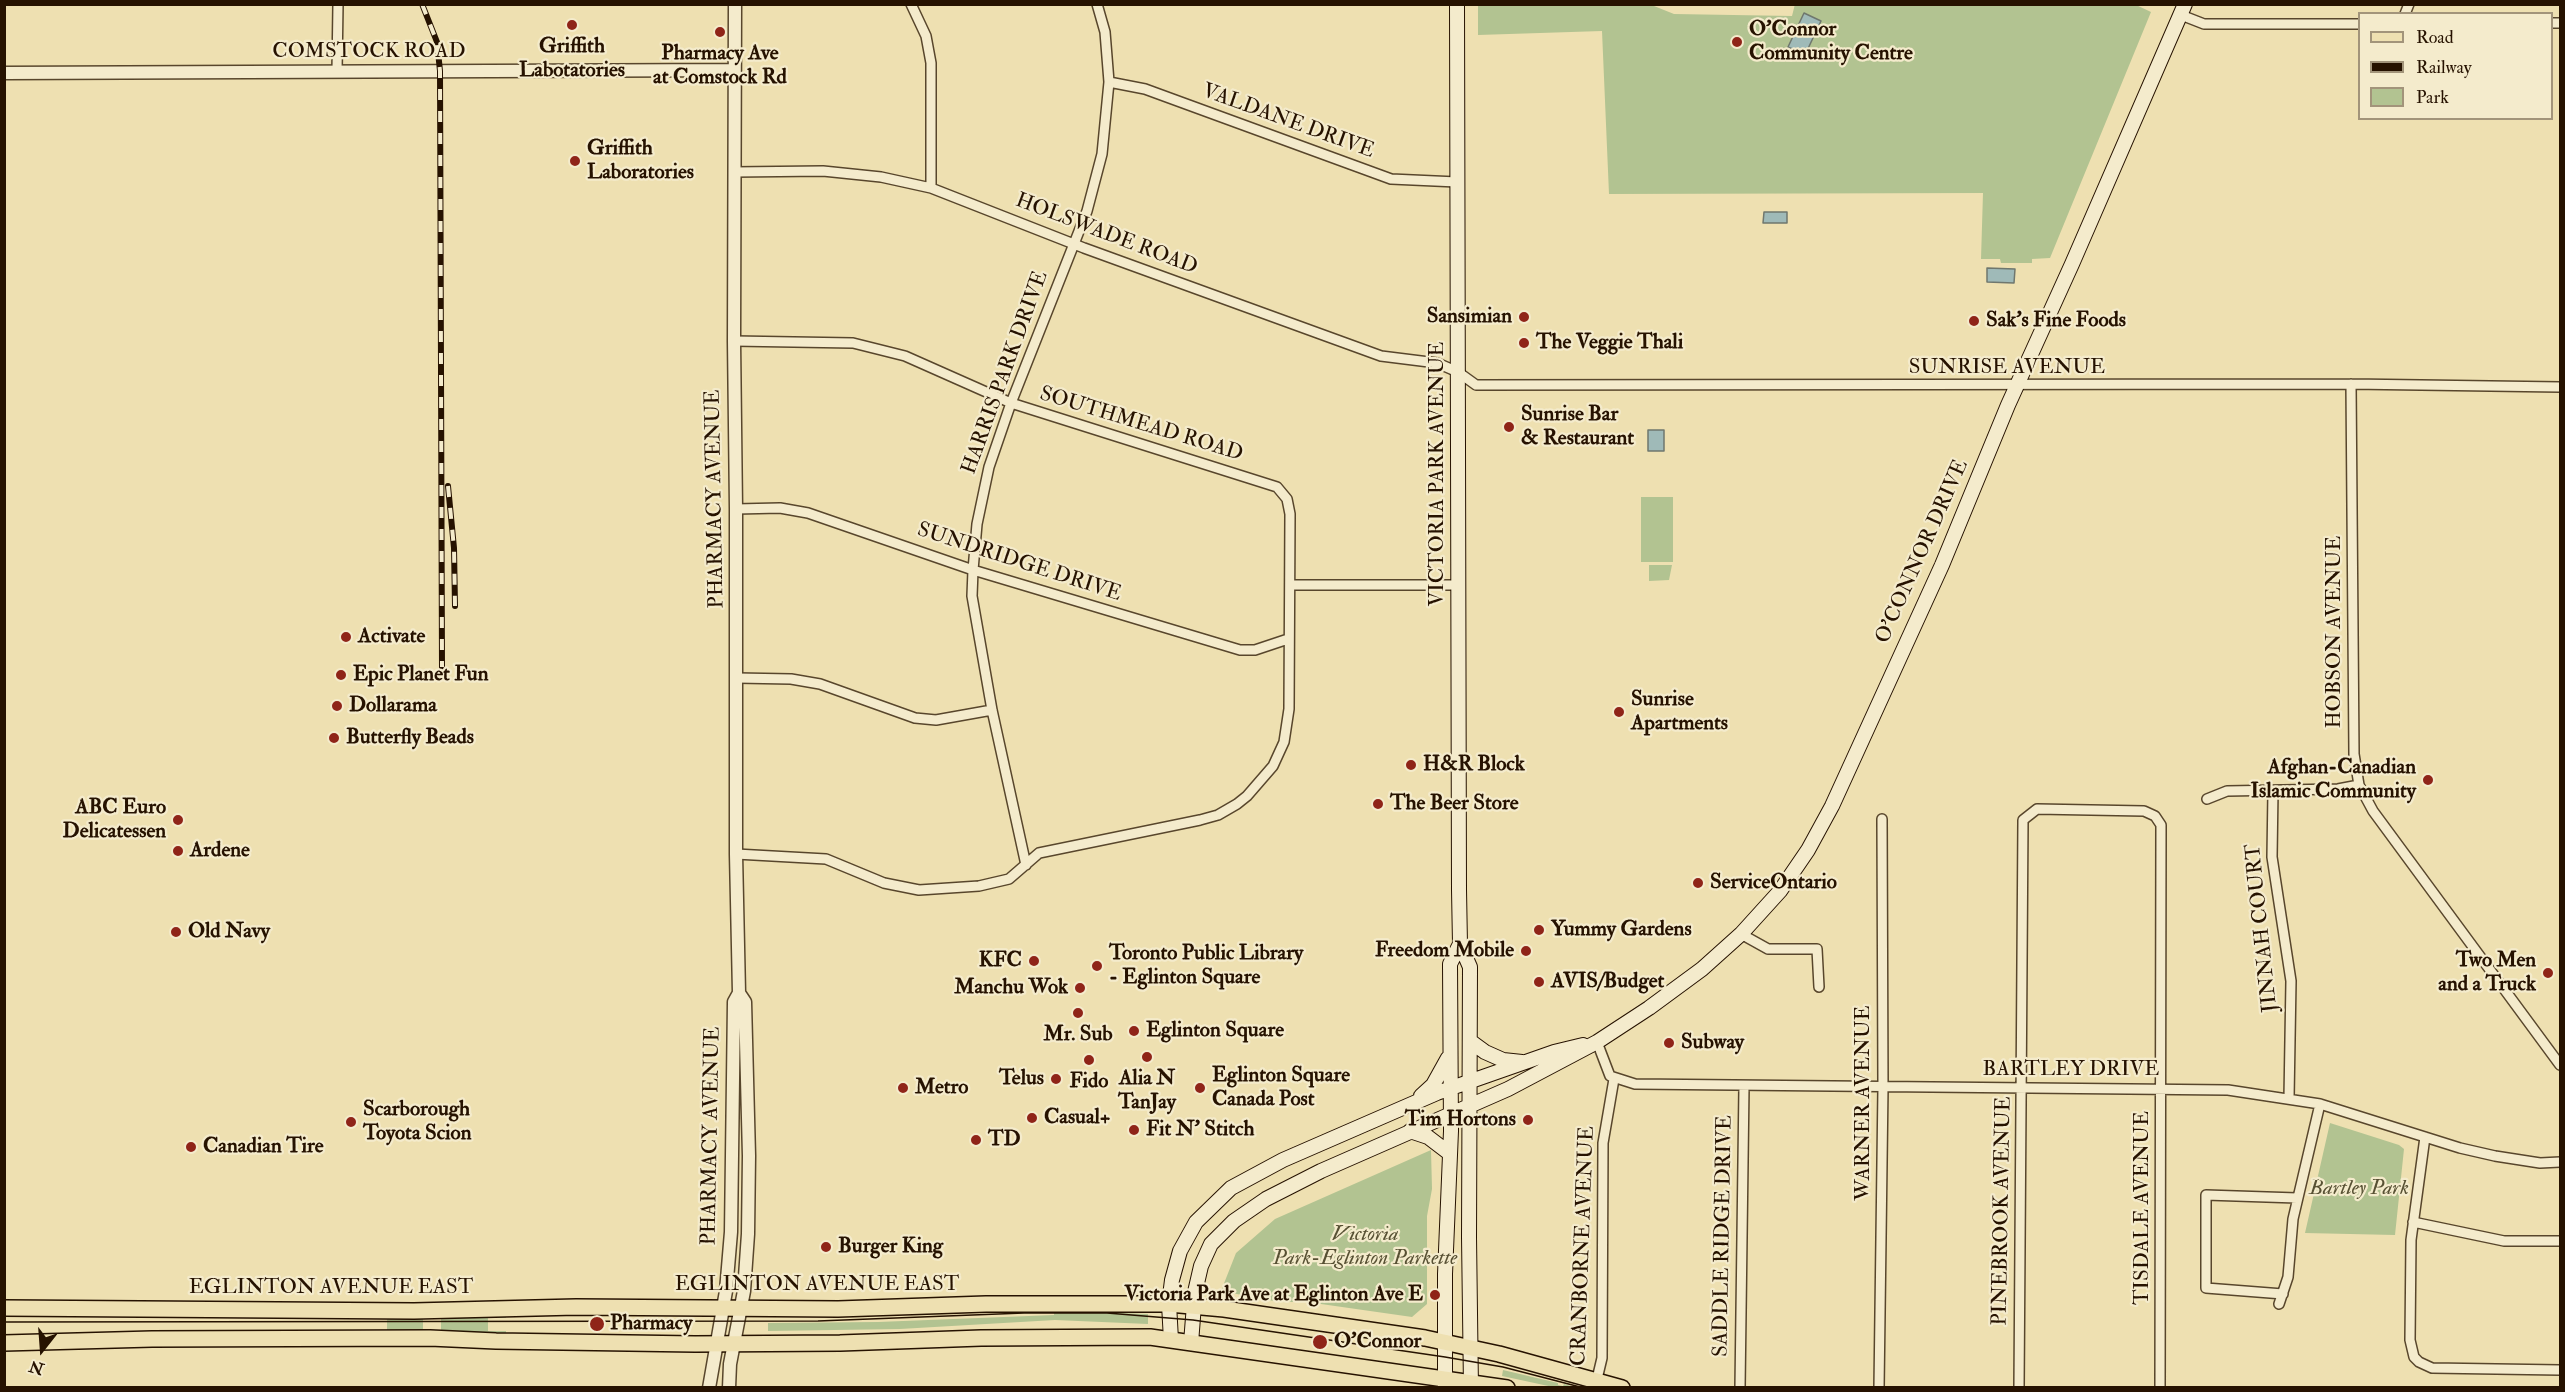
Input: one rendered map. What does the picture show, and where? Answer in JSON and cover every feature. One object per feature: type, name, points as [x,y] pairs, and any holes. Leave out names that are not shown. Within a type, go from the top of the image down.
[{"type":"main road","name":"VICTORIA PARK AVENUE","points":[[1457,4],[1460,944],[1470,967],[1471,1385]]},
{"type":"main road","name":"O'CONNOR DRIVE","points":[[1470,1105],[1556,1066],[1597,1042],[1702,969],[1741,934],[1780,891],[1808,850],[1832,806],[1942,565],[2017,385],[2183,10]]},
{"type":"main road","name":"VICTORIA PARK AVENUE","points":[[1445,1383],[1450,964],[1460,944]]},
{"type":"main road","points":[[1470,1041],[1485,1052],[1503,1060],[1527,1063]]},
{"type":"main road","name":"O'CONNOR DRIVE","points":[[1470,1081],[1554,1052],[1597,1042]]},
{"type":"main road","points":[[1411,1105],[1433,1085],[1450,1053]]},
{"type":"main road","points":[[1171,1340],[1169,1304],[1174,1269],[1184,1241],[1196,1222],[1219,1198],[1243,1180],[1282,1160],[1470,1081]]},
{"type":"main road","points":[[1191,1343],[1201,1266],[1217,1237],[1234,1221],[1266,1199],[1303,1180],[1470,1105]]},
{"type":"main road","points":[[1410,1131],[1428,1137],[1449,1153]]},
{"type":"main road","name":"EGLINTON AVENUE EAST","points":[[4,1308],[356,1311],[1169,1304],[1445,1342],[1597,1379],[1622,1388]]},
{"type":"main road","points":[[4,1343],[164,1339],[430,1338],[716,1344],[1150,1337],[1445,1383],[1507,1388]]},
{"type":"street","points":[[337,71],[338,4]]},
{"type":"street","name":"PHARMACY AVENUE","points":[[709,1388],[731,1232],[734,1002],[739,993],[736,854],[735,4]]},
{"type":"street","points":[[911,4],[926,36],[931,63],[931,188]]},
{"type":"street","name":"HARRIS PARK DRIVE","points":[[1026,865],[992,710],[972,596],[973,570],[982,495],[1011,403],[1087,211],[1102,154],[1109,82],[1105,32],[1097,4]]},
{"type":"street","points":[[2183,10],[2204,24],[2358,24]]},
{"type":"street","name":"COMSTOCK ROAD","points":[[4,73],[734,70]]},
{"type":"street","name":"VALDANE DRIVE","points":[[1109,82],[1145,88],[1391,179],[1457,182]]},
{"type":"street","name":"HOLSWADE ROAD","points":[[734,172],[823,171],[881,177],[931,188],[1381,356],[1437,363],[1458,372]]},
{"type":"street","name":"SOUTHMEAD ROAD","points":[[734,341],[853,343],[880,348],[905,356],[1011,403],[1277,487],[1287,499],[1290,514],[1289,709],[1284,742],[1273,766],[1247,796],[1218,815],[1039,853],[1009,879],[989,884],[920,890],[884,883],[826,859],[736,854]]},
{"type":"street","name":"SUNRISE AVENUE","points":[[1458,372],[1476,385],[2351,384],[2560,387]]},
{"type":"street","name":"HOBSON AVENUE","points":[[2351,384],[2354,754],[2359,785],[2373,811],[2560,1065]]},
{"type":"street","name":"SUNDRIDGE DRIVE","points":[[736,509],[780,508],[808,513],[973,570],[1240,650],[1256,650],[1288,639]]},
{"type":"street","points":[[1290,585],[1459,585]]},
{"type":"street","points":[[737,678],[791,679],[820,684],[915,718],[936,720],[992,710]]},
{"type":"street","points":[[2207,799],[2228,791],[2338,789],[2359,785]]},
{"type":"street","name":"JINNAH COURT","points":[[2273,791],[2272,857],[2291,981],[2289,1098]]},
{"type":"street","name":"PINEBROOK AVENUE","points":[[2019,1388],[2023,820],[2037,809],[2138,811],[2155,816]]},
{"type":"street","name":"TISDALE AVENUE","points":[[2155,816],[2160,821],[2162,831],[2160,1388]]},
{"type":"street","name":"WARNER AVENUE","points":[[1879,1388],[1882,819]]},
{"type":"street","points":[[1741,934],[1768,949],[1817,949],[1819,987]]},
{"type":"street","name":"PHARMACY AVENUE","points":[[729,1388],[741,1308],[748,1234],[749,1156],[745,1002],[739,993]]},
{"type":"street","points":[[1597,1042],[1605,1066],[1614,1079]]},
{"type":"street","name":"BARTLEY DRIVE","points":[[1614,1079],[1635,1084],[1744,1086],[2228,1090],[2320,1104],[2495,1156],[2540,1163],[2560,1162]]},
{"type":"street","name":"CRANBORNE AVENUE","points":[[1597,1379],[1602,1358],[1604,1143],[1614,1079]]},
{"type":"street","name":"SADDLE RIDGE DRIVE","points":[[1740,1388],[1744,1086]]},
{"type":"street","points":[[2279,1304],[2288,1277],[2297,1198],[2320,1104]]},
{"type":"street","points":[[2425,1137],[2413,1222],[2411,1350],[2419,1362],[2425,1366],[2438,1368],[2560,1370]]},
{"type":"street","points":[[2283,1294],[2206,1288],[2206,1195],[2297,1198]]},
{"type":"street","points":[[2413,1222],[2504,1241],[2560,1241]]},
{"type":"green space","points":[[1478,4],[1649,4],[1674,14],[1792,16],[1795,4],[2134,4],[2151,12],[2050,258],[2032,259],[2032,263],[2001,263],[2000,259],[1981,259],[1983,193],[1609,194],[1602,31],[1478,35]]},
{"type":"green space","points":[[1641,497],[1673,497],[1673,562],[1641,562]]},
{"type":"green space","points":[[1649,565],[1672,565],[1669,580],[1649,581]]},
{"type":"green space","name":"Bartley Park","points":[[2330,1123],[2399,1145],[2404,1149],[2395,1235],[2305,1233]]},
{"type":"green space","name":"Victoria Park-Eglinton Parkette","points":[[1431,1150],[1432,1189],[1427,1216],[1427,1304],[1412,1317],[1307,1302],[1279,1302],[1221,1291],[1236,1253],[1275,1219]]},
{"type":"green space","points":[[1054,1311],[1148,1314],[1148,1324],[1055,1320],[900,1329],[768,1331],[768,1323],[878,1322],[1054,1315]]},
{"type":"green space","points":[[506,1313],[506,1318],[488,1318],[488,1331],[506,1331],[506,1335],[441,1331],[441,1318],[487,1318]]},
{"type":"green space","points":[[387,1316],[423,1317],[423,1332],[387,1333]]},
{"type":"green space","points":[[1503,1370],[1558,1383],[1558,1385],[1575,1387],[1553,1387],[1502,1376]]},
{"type":"water","points":[[1804,13],[1821,21],[1805,55],[1788,47]]},
{"type":"water","points":[[1764,212],[1787,212],[1787,223],[1763,223]]},
{"type":"water","points":[[1987,268],[2015,269],[2014,283],[1987,282]]},
{"type":"water","points":[[1648,430],[1664,430],[1664,451],[1648,451]]},
{"type":"tram line","points":[[4,1322],[818,1321],[1024,1313],[1107,1313],[1193,1320],[1445,1357],[1503,1367],[1584,1388]]},
{"type":"railway","points":[[422,4],[437,42],[440,71],[442,667]]},
{"type":"railway","points":[[448,486],[454,548],[455,606]]},
{"type":"place","name":"Griffith Labotatories","points":[[572,25]]},
{"type":"place","name":"Pharmacy Ave at Comstock Rd","points":[[720,32]]},
{"type":"place","name":"O'Connor Community Centre","points":[[1737,42]]},
{"type":"place","name":"Griffith Laboratories","points":[[575,161]]},
{"type":"place","name":"Sansimian","points":[[1524,317]]},
{"type":"place","name":"Sak's Fine Foods","points":[[1974,321]]},
{"type":"place","name":"The Veggie Thali","points":[[1524,343]]},
{"type":"place","name":"Sunrise Bar & Restaurant","points":[[1509,427]]},
{"type":"place","name":"Activate","points":[[346,637]]},
{"type":"place","name":"Epic Planet Fun","points":[[341,675]]},
{"type":"place","name":"Dollarama","points":[[337,706]]},
{"type":"place","name":"Sunrise Apartments","points":[[1619,712]]},
{"type":"place","name":"Butterfly Beads","points":[[334,738]]},
{"type":"place","name":"H&R Block","points":[[1411,765]]},
{"type":"place","name":"Afghan-Canadian Islamic Community","points":[[2428,780]]},
{"type":"place","name":"The Beer Store","points":[[1378,804]]},
{"type":"place","name":"ABC Euro Delicatessen","points":[[178,820]]},
{"type":"place","name":"Ardene","points":[[178,851]]},
{"type":"place","name":"ServiceOntario","points":[[1698,883]]},
{"type":"place","name":"Yummy Gardens","points":[[1539,930]]},
{"type":"place","name":"Old Navy","points":[[176,932]]},
{"type":"place","name":"Freedom Mobile","points":[[1526,951]]},
{"type":"place","name":"KFC","points":[[1034,961]]},
{"type":"place","name":"Toronto Public Library - Eglinton Square","points":[[1097,966]]},
{"type":"place","name":"Two Men and a Truck","points":[[2548,973]]},
{"type":"place","name":"AVIS/Budget","points":[[1539,982]]},
{"type":"place","name":"Manchu Wok","points":[[1080,988]]},
{"type":"place","name":"Mr. Sub","points":[[1078,1013]]},
{"type":"place","name":"Eglinton Square","points":[[1134,1031]]},
{"type":"place","name":"Subway","points":[[1669,1043]]},
{"type":"place","name":"Alia N TanJay","points":[[1147,1057]]},
{"type":"place","name":"Fido","points":[[1089,1060]]},
{"type":"place","name":"Telus","points":[[1056,1079]]},
{"type":"place","name":"Metro","points":[[903,1088]]},
{"type":"place","name":"Eglinton Square Canada Post","points":[[1200,1088]]},
{"type":"place","name":"Casual+","points":[[1032,1118]]},
{"type":"place","name":"Tim Hortons","points":[[1528,1120]]},
{"type":"place","name":"Scarborough Toyota Scion","points":[[351,1122]]},
{"type":"place","name":"Fit N' Stitch","points":[[1134,1130]]},
{"type":"place","name":"TD","points":[[976,1140]]},
{"type":"place","name":"Canadian Tire","points":[[191,1147]]},
{"type":"place","name":"Burger King","points":[[826,1247]]},
{"type":"place","name":"Victoria Park Ave at Eglinton Ave E","points":[[1435,1295]]},
{"type":"place","name":"Pharmacy","points":[[597,1324]]},
{"type":"place","name":"O'Connor","points":[[1320,1342]]}]
